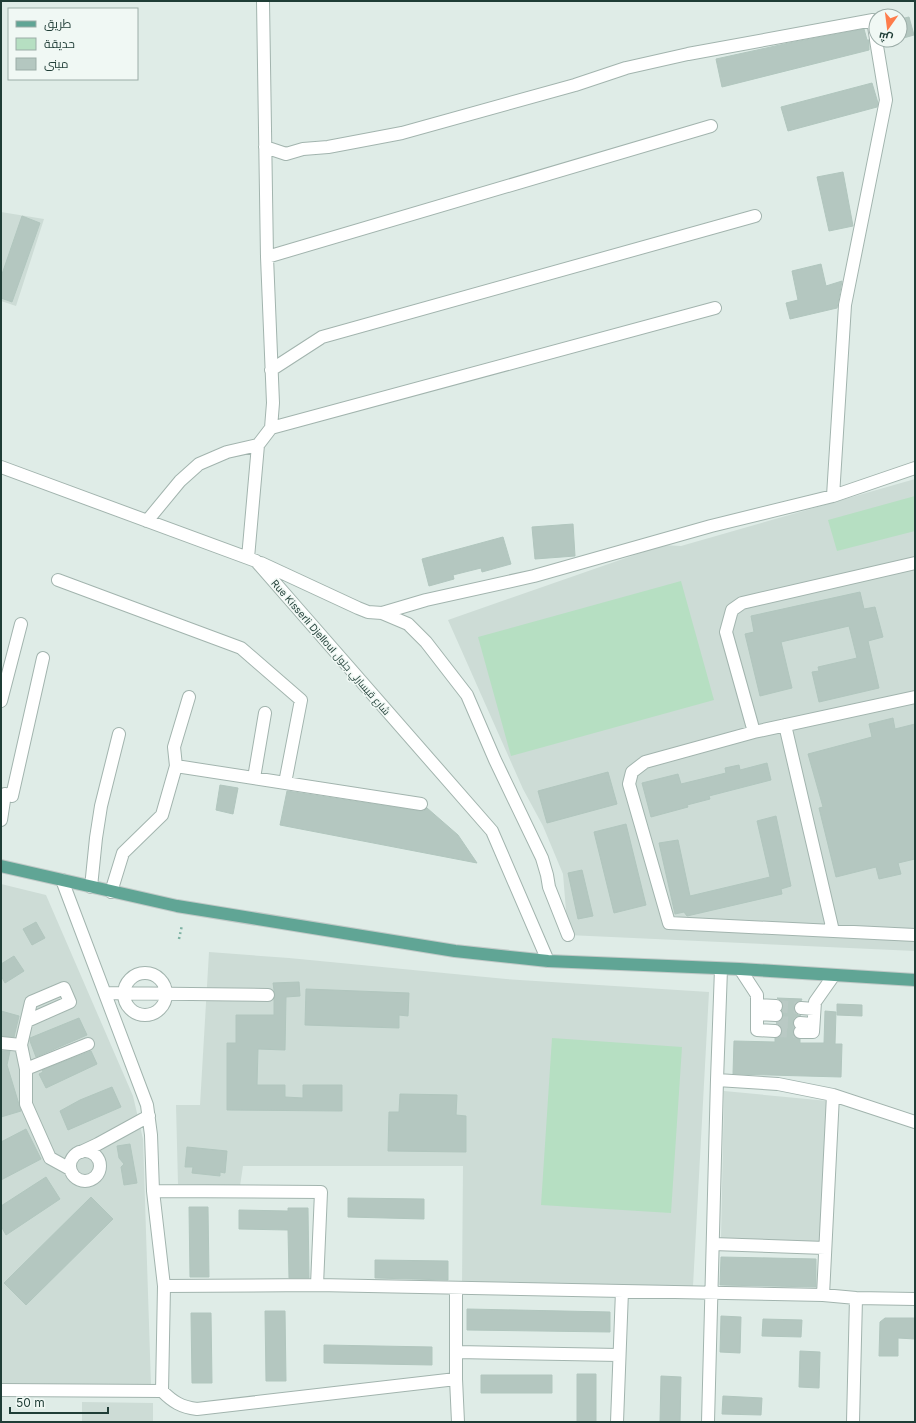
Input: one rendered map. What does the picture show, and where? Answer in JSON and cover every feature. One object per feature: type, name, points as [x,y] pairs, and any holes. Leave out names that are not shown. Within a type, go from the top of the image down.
[{"type":"main road","points":[[1,866],[177,906],[455,951],[548,961],[740,969],[915,980]]},
{"type":"street","points":[[263,1],[267,257],[273,403],[271,428],[258,445],[252,560],[358,608],[368,612],[382,614],[408,624],[426,642],[467,695],[495,760],[542,858],[548,875],[549,887],[568,935]]},
{"type":"street","points":[[265,147],[286,154],[303,149],[328,147],[402,133],[575,85],[626,68],[688,54],[868,21]]},
{"type":"street","points":[[833,496],[845,306],[872,163],[886,100],[877,48]]},
{"type":"street","points":[[267,257],[711,126]]},
{"type":"street","points":[[271,370],[322,337],[755,216]]},
{"type":"street","points":[[271,428],[715,308]]},
{"type":"street","points":[[147,521],[180,481],[199,464],[227,452],[258,445]]},
{"type":"street","name":"Rue Kisserli Djelloul شارع قيسارلي جلول","points":[[1,468],[252,560],[492,831],[548,961]]},
{"type":"street","points":[[382,614],[426,600],[534,576],[711,526],[833,496],[915,468]]},
{"type":"street","points":[[754,732],[726,632],[732,610],[742,603],[915,564]]},
{"type":"street","points":[[58,580],[241,648],[301,700],[285,783]]},
{"type":"street","points":[[1,702],[21,624]]},
{"type":"street","points":[[1,820],[5,794],[12,796],[43,658]]},
{"type":"street","points":[[111,892],[123,853],[162,815],[176,766],[174,747],[189,697]]},
{"type":"street","points":[[915,697],[754,732],[645,762],[632,772],[629,784],[668,923],[915,935]]},
{"type":"street","points":[[254,778],[265,713]]},
{"type":"street","points":[[785,725],[833,931]]},
{"type":"street","points":[[91,887],[101,806],[119,734]]},
{"type":"street","points":[[176,766],[421,804]]},
{"type":"street","points":[[62,880],[147,1105],[151,1135],[153,1191],[164,1286],[162,1391],[172,1402],[185,1408],[197,1409],[456,1379]]},
{"type":"street","points":[[708,1422],[717,1080],[722,969]]},
{"type":"street","points":[[740,969],[758,995],[757,1013],[757,1030],[776,1018],[757,1013]]},
{"type":"street","points":[[144,973],[150,973],[159,977],[167,994],[166,1000],[161,1009],[153,1014],[143,1016],[134,1013],[129,1008],[124,1000],[124,994],[125,987],[130,979],[144,973]]},
{"type":"street","points":[[814,1016],[801,1020],[813,1032],[815,1002],[834,975]]},
{"type":"street","points":[[105,993],[268,995]]},
{"type":"street","points":[[27,1021],[21,1045],[26,1069],[26,1104],[50,1158],[70,1169],[78,1180],[85,1181],[92,1179],[99,1171],[96,1151],[98,1144]]},
{"type":"street","points":[[1,1043],[21,1045]]},
{"type":"street","points":[[26,1069],[88,1044]]},
{"type":"street","points":[[717,1080],[778,1084],[833,1095],[915,1122]]},
{"type":"street","points":[[823,1295],[833,1095]]},
{"type":"street","points":[[50,1158],[65,1160],[149,1116]]},
{"type":"street","points":[[70,1169],[71,1162],[78,1154],[91,1153],[97,1158]]},
{"type":"street","points":[[153,1191],[320,1192],[317,1285]]},
{"type":"street","points":[[713,1244],[825,1248]]},
{"type":"street","points":[[164,1286],[317,1285],[823,1295],[856,1298],[915,1299]]},
{"type":"street","points":[[456,1288],[456,1379],[458,1422]]},
{"type":"street","points":[[617,1422],[622,1291]]},
{"type":"street","points":[[852,1422],[856,1298]]},
{"type":"street","points":[[456,1352],[619,1355]]},
{"type":"street","points":[[1,1390],[162,1391]]},
{"type":"path","points":[[179,938],[182,924]]},
{"type":"shaded area","points":[[1,212],[44,219],[16,306],[1,301]]},
{"type":"shaded area","points":[[915,479],[915,951],[568,935],[563,874],[543,826],[523,789],[448,620],[663,545],[681,546]]},
{"type":"shaded area","points":[[1,884],[46,895],[133,1096],[143,1139],[151,1386],[1,1383]]},
{"type":"shaded area","points":[[209,952],[289,958],[506,979],[709,992],[693,1286],[462,1286],[463,1166],[243,1166],[240,1186],[178,1184],[176,1105],[200,1105]]},
{"type":"shaded area","points":[[724,1091],[828,1101],[819,1243],[721,1238]]},
{"type":"shaded area","points":[[82,1402],[153,1403],[153,1422],[82,1422]]},
{"type":"green space","points":[[915,496],[915,531],[837,551],[828,520]]},
{"type":"green space","points":[[681,581],[714,700],[511,756],[478,637]]},
{"type":"green space","points":[[552,1038],[682,1047],[671,1213],[541,1205]]},
{"type":"building","points":[[908,17],[914,35],[908,37]]},
{"type":"building","points":[[864,29],[868,40],[869,50],[722,87],[716,59]]},
{"type":"building","points":[[872,83],[878,103],[877,107],[788,131],[781,107]]},
{"type":"building","points":[[843,172],[853,226],[829,231],[817,177]]},
{"type":"building","points":[[22,216],[40,223],[12,302],[1,298],[1,277]]},
{"type":"building","points":[[821,264],[826,286],[842,281],[837,308],[790,319],[786,303],[798,300],[792,271]]},
{"type":"building","points":[[573,524],[575,556],[535,559],[532,527]]},
{"type":"building","points":[[503,537],[511,564],[482,572],[481,568],[453,575],[454,579],[429,586],[422,559]]},
{"type":"building","points":[[860,592],[864,609],[875,607],[883,637],[868,641],[879,688],[819,702],[812,672],[819,671],[818,667],[857,658],[849,626],[781,642],[792,688],[760,696],[745,634],[754,632],[751,616]]},
{"type":"building","points":[[893,718],[895,729],[915,724],[915,859],[898,863],[901,874],[879,879],[876,867],[836,877],[819,808],[823,807],[808,754],[872,737],[869,724]]},
{"type":"building","points":[[767,763],[771,780],[709,796],[710,799],[687,805],[688,807],[651,817],[642,783],[678,774],[681,784],[726,773],[725,768],[739,765],[740,770]]},
{"type":"building","points":[[608,772],[617,804],[547,823],[538,791]]},
{"type":"building","points":[[220,785],[238,788],[233,814],[216,810]]},
{"type":"building","points":[[287,791],[420,811],[424,811],[427,808],[458,835],[477,863],[280,825]]},
{"type":"building","points":[[776,816],[791,886],[781,889],[782,894],[687,916],[684,912],[675,914],[659,843],[678,840],[690,896],[770,877],[757,821]]},
{"type":"building","points":[[626,824],[646,905],[614,913],[594,832]]},
{"type":"building","points":[[582,870],[593,916],[578,919],[568,873]]},
{"type":"building","points":[[36,922],[45,938],[32,945],[23,929]]},
{"type":"building","points":[[14,956],[24,971],[5,983],[1,976],[1,964]]},
{"type":"building","points":[[299,982],[300,996],[286,997],[285,1050],[258,1049],[257,1085],[285,1085],[285,1097],[303,1098],[303,1085],[342,1085],[342,1111],[227,1110],[227,1043],[236,1043],[236,1015],[274,1015],[275,995],[273,983]]},
{"type":"building","points":[[306,989],[409,993],[408,1016],[399,1015],[399,1028],[305,1025]]},
{"type":"building","points":[[777,998],[802,999],[801,1001],[795,1003],[794,1008],[796,1014],[801,1016],[794,1018],[793,1023],[793,1035],[800,1039],[800,1043],[824,1043],[825,1011],[836,1012],[835,1044],[842,1044],[841,1077],[733,1074],[734,1041],[775,1042],[775,1038],[781,1035],[782,1028],[776,1022],[782,1019],[783,1006],[782,1002]]},
{"type":"building","points":[[837,1004],[862,1005],[862,1016],[837,1015]]},
{"type":"building","points":[[1,1011],[19,1016],[14,1037],[1,1036]]},
{"type":"building","points":[[79,1018],[87,1035],[36,1057],[30,1038]]},
{"type":"building","points":[[1,1051],[10,1051],[7,1065],[21,1111],[1,1117]]},
{"type":"building","points":[[91,1051],[97,1064],[46,1088],[39,1074],[43,1072],[42,1070]]},
{"type":"building","points":[[112,1087],[121,1107],[68,1130],[60,1111],[80,1100]]},
{"type":"building","points":[[400,1094],[457,1095],[456,1115],[466,1116],[466,1152],[388,1151],[389,1112],[399,1112]]},
{"type":"building","points":[[26,1129],[41,1159],[1,1180],[1,1142]]},
{"type":"building","points":[[130,1144],[137,1183],[124,1185],[121,1167],[124,1164],[119,1158],[117,1146]]},
{"type":"building","points":[[187,1147],[227,1151],[225,1173],[220,1172],[220,1176],[192,1173],[193,1167],[185,1167]]},
{"type":"building","points":[[46,1177],[60,1199],[6,1235],[1,1226],[1,1206]]},
{"type":"building","points":[[91,1197],[113,1219],[26,1305],[4,1283]]},
{"type":"building","points":[[348,1198],[424,1199],[424,1219],[348,1217]]},
{"type":"building","points":[[189,1207],[208,1207],[209,1277],[190,1277]]},
{"type":"building","points":[[288,1208],[308,1208],[309,1278],[289,1278],[288,1230],[239,1229],[239,1210],[288,1211]]},
{"type":"building","points":[[721,1257],[816,1259],[816,1287],[720,1285]]},
{"type":"building","points":[[375,1260],[448,1261],[448,1280],[375,1278]]},
{"type":"building","points":[[467,1309],[610,1312],[610,1332],[467,1330]]},
{"type":"building","points":[[265,1311],[285,1311],[286,1381],[266,1381]]},
{"type":"building","points":[[191,1313],[211,1313],[212,1383],[192,1383]]},
{"type":"building","points":[[721,1316],[741,1317],[740,1353],[720,1352]]},
{"type":"building","points":[[885,1318],[915,1318],[915,1339],[898,1338],[898,1356],[879,1356],[880,1322]]},
{"type":"building","points":[[763,1319],[802,1320],[801,1337],[762,1336]]},
{"type":"building","points":[[324,1345],[432,1347],[432,1365],[324,1363]]},
{"type":"building","points":[[800,1351],[820,1352],[819,1388],[799,1387]]},
{"type":"building","points":[[577,1374],[596,1374],[596,1422],[577,1422]]},
{"type":"building","points":[[481,1375],[552,1375],[552,1393],[481,1393]]},
{"type":"building","points":[[661,1376],[681,1377],[680,1422],[660,1422]]},
{"type":"building","points":[[723,1396],[762,1398],[761,1415],[722,1414]]},
{"type":"tunnel","points":[[776,1006],[801,1008]]},
{"type":"tunnel","points":[[776,1022],[800,1023]]},
{"type":"tunnel","points":[[775,1031],[800,1032]]}]
